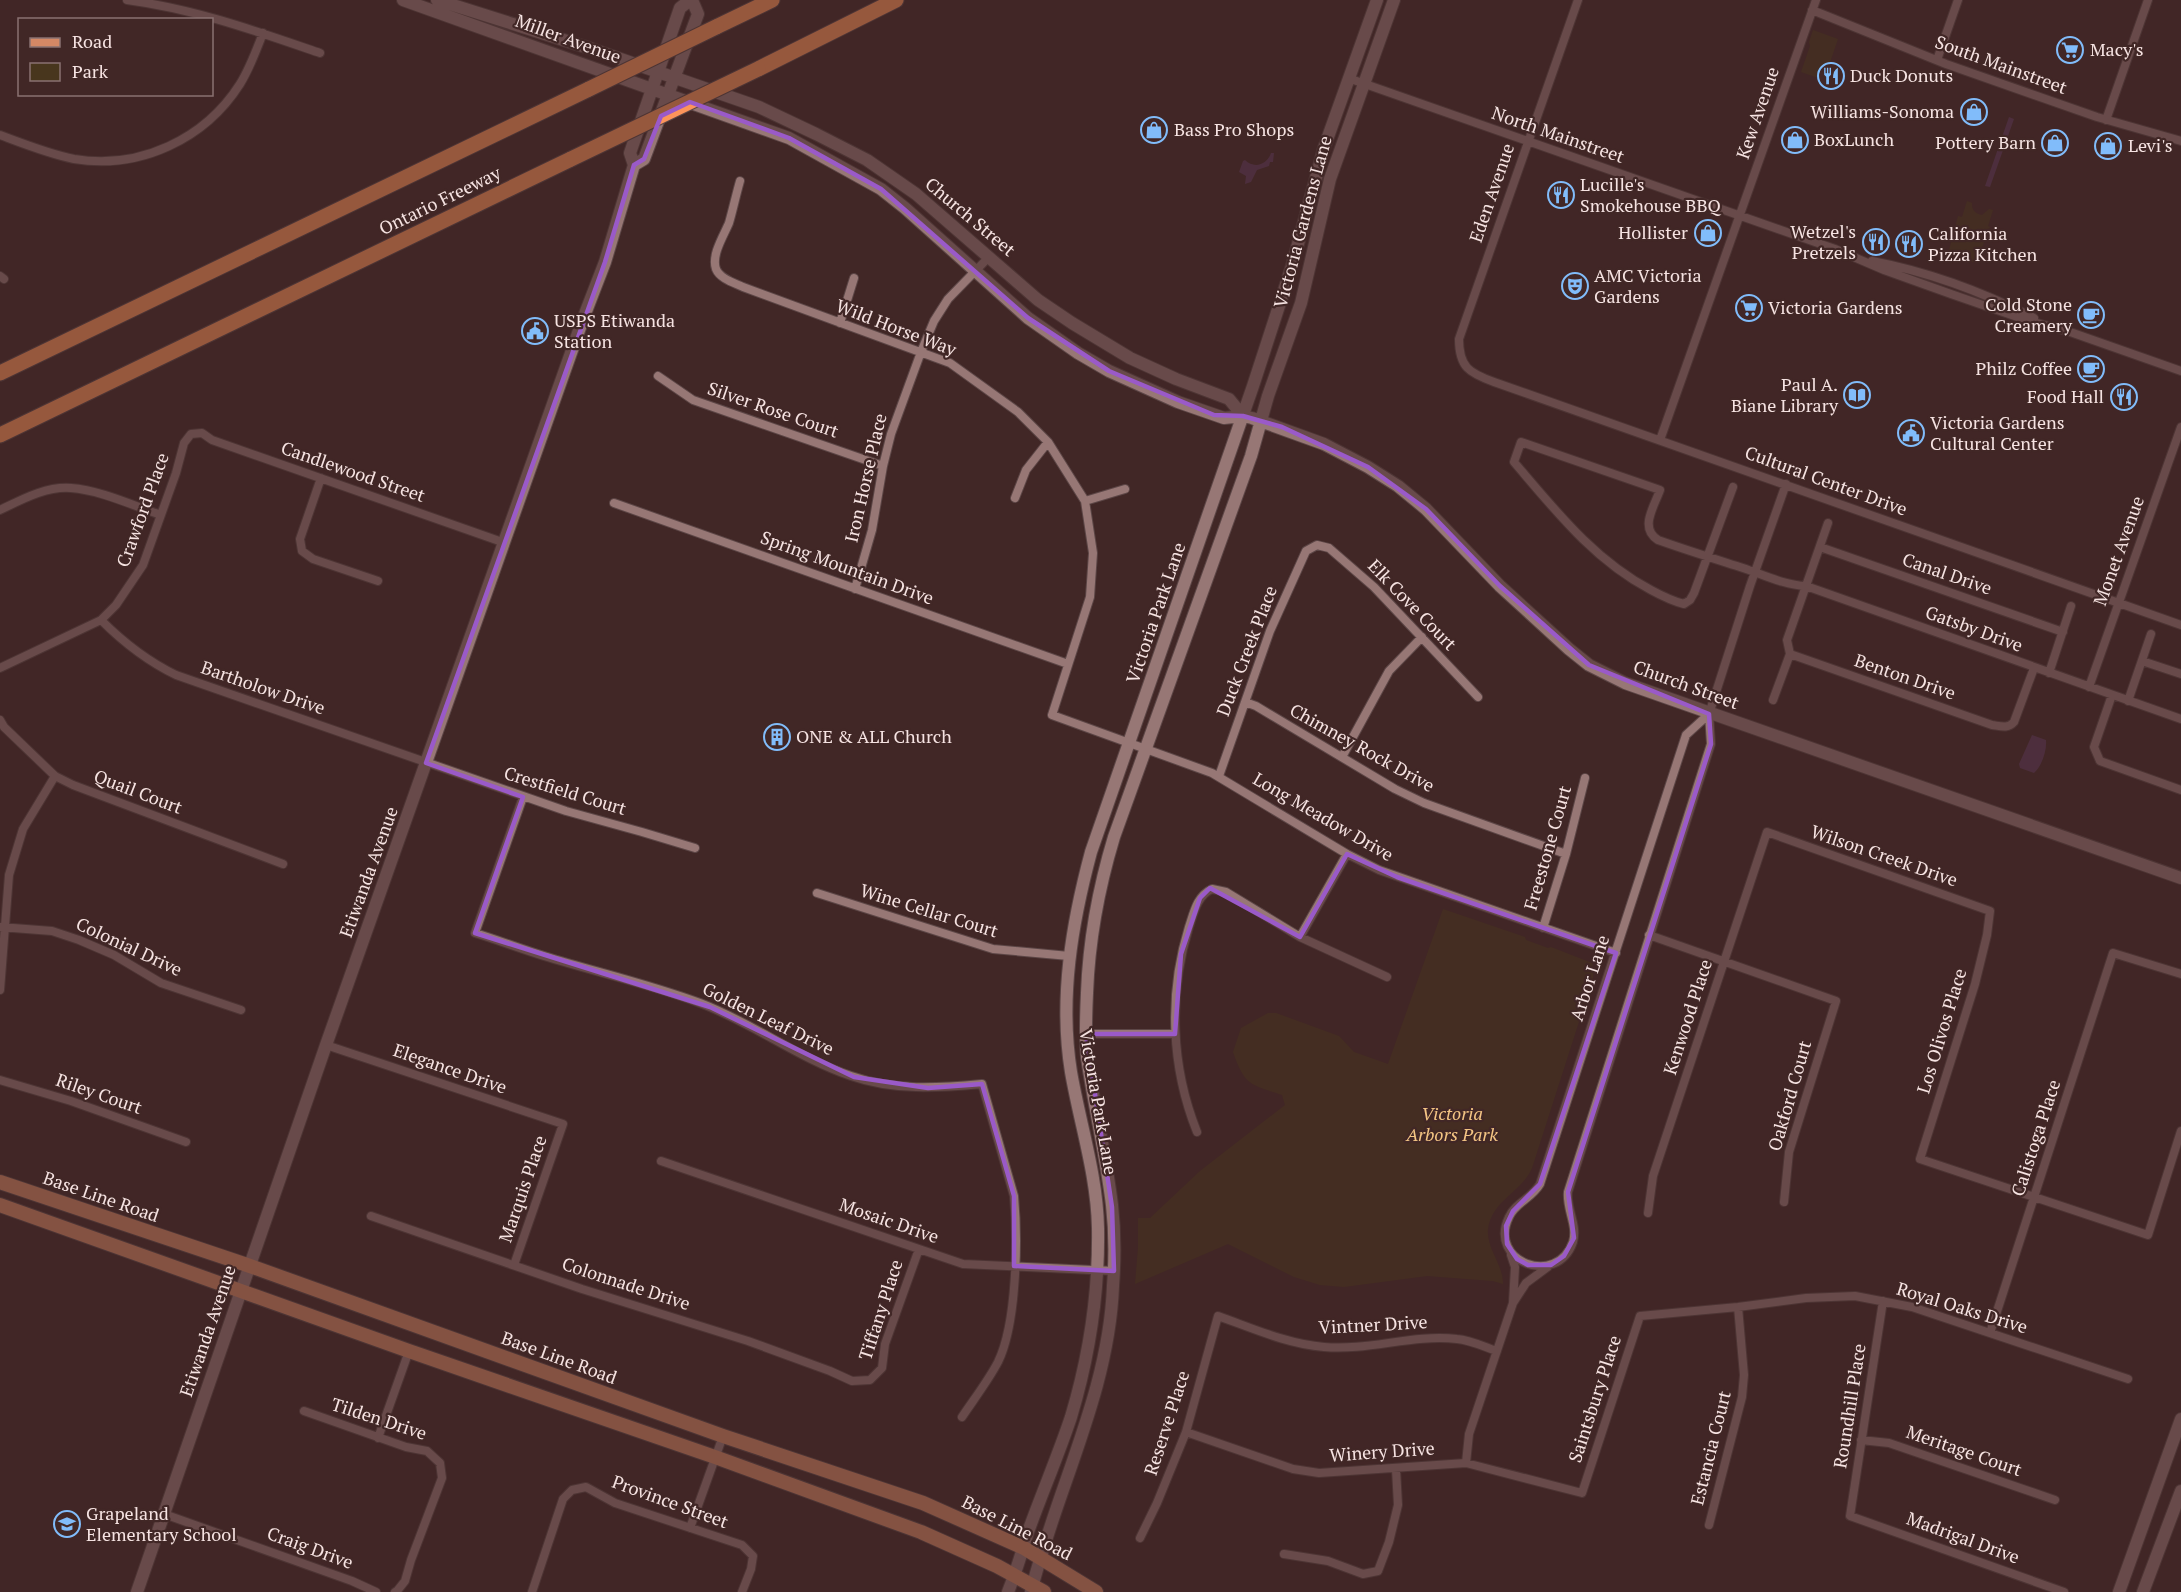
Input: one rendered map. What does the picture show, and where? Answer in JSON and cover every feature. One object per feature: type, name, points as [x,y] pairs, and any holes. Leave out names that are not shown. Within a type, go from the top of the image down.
[{"type":"highway","name":"Ontario Freeway","points":[[0,373],[772,0]]},
{"type":"highway","name":"Ontario Freeway","points":[[0,435],[758,69],[896,0]]},
{"type":"main road","name":"Miller Avenue","points":[[437,0],[658,72]]},
{"type":"main road","name":"Etiwanda Avenue","points":[[137,1592],[326,1045],[605,262],[634,165],[630,153],[652,88],[680,8],[691,0],[698,14],[644,159],[634,165]]},
{"type":"main road","name":"Victoria Gardens Lane","points":[[1243,416],[1286,288],[1317,169],[1377,0]]},
{"type":"main road","name":"Victoria Gardens Lane","points":[[1261,421],[1301,303],[1330,179],[1394,0]]},
{"type":"main road","name":"Miller Avenue","points":[[411,1],[652,88]]},
{"type":"main road","name":"Church Street","points":[[658,72],[759,107],[867,160],[916,194],[1038,300],[1130,358],[1229,399],[1243,416]]},
{"type":"main road","name":"Church Street","points":[[652,88],[789,138],[871,184],[905,208],[1028,318],[1078,353],[1109,371],[1178,402],[1214,415],[1224,418],[1243,416],[1324,444],[1368,467],[1398,486],[1426,509],[1500,586],[1589,665],[1626,683],[1709,714],[2181,878]]},
{"type":"main road","name":"Victoria Park Lane","points":[[1008,1592],[1071,1416],[1084,1366],[1097,1271],[1098,1228],[1095,1192],[1071,1071],[1067,1023],[1069,956],[1079,897],[1091,852],[1243,416]]},
{"type":"main road","name":"Victoria Park Lane","points":[[1036,1590],[1040,1557],[1093,1402],[1109,1335],[1114,1271],[1113,1207],[1087,1055],[1086,1034],[1089,956],[1101,880],[1247,467],[1261,421]]},
{"type":"main road","name":"Base Line Road","points":[[0,1182],[250,1266],[723,1436],[923,1503],[1024,1548],[1096,1592]]},
{"type":"main road","points":[[0,1205],[409,1351],[715,1456],[921,1532],[1015,1575],[1036,1590]]},
{"type":"main road","points":[[2119,1592],[2181,1419]]},
{"type":"main road","points":[[2143,1592],[2181,1491]]},
{"type":"street","points":[[127,0],[215,17],[320,53]]},
{"type":"street","name":"Eden Avenue","points":[[1464,364],[1459,352],[1459,339],[1578,0]]},
{"type":"street","name":"Kew Avenue","points":[[1660,440],[1816,0]]},
{"type":"street","points":[[1937,60],[1958,0]]},
{"type":"street","points":[[2106,120],[2148,0]]},
{"type":"street","name":"South Mainstreet","points":[[1812,10],[1937,60],[2106,120],[2181,141]]},
{"type":"street","points":[[0,135],[61,156],[93,161],[133,158],[168,147],[194,132],[225,105],[247,72],[263,33]]},
{"type":"street","name":"North Mainstreet","points":[[1348,78],[1859,258],[1913,269],[1994,297],[2046,324],[2181,371]]},
{"type":"street","name":"Wild Horse Way","points":[[740,181],[729,223],[718,250],[716,268],[729,281],[950,363],[1018,412],[1048,442],[1085,501],[1093,553],[1090,597],[1052,715]]},
{"type":"street","name":"Iron Horse Place","points":[[855,589],[872,530],[891,434],[921,352],[934,321],[948,299],[989,257]]},
{"type":"street","points":[[840,324],[854,278]]},
{"type":"street","name":"Cultural Center Drive","points":[[1464,364],[1474,375],[2181,625]]},
{"type":"street","name":"Silver Rose Court","points":[[658,376],[693,400],[883,466]]},
{"type":"street","name":"Monet Avenue","points":[[2089,687],[2181,426]]},
{"type":"street","name":"Candlewood Street","points":[[191,434],[202,433],[212,440],[505,543]]},
{"type":"street","name":"Crawford Place","points":[[0,668],[101,620],[126,591],[143,565],[176,473],[184,443],[191,434]]},
{"type":"street","points":[[1015,498],[1026,470],[1048,442]]},
{"type":"street","points":[[1708,557],[1652,536],[1648,530],[1648,523],[1660,490],[1521,442],[1514,462],[1588,546],[1635,581],[1674,602],[1684,604],[1694,593],[1708,557],[1732,487]]},
{"type":"street","points":[[321,478],[300,539],[302,551],[313,560],[378,581]]},
{"type":"street","name":"Arbor Lane","points":[[1466,1463],[1469,1434],[1513,1303],[1526,1283],[1564,1256],[1574,1238],[1574,1225],[1567,1205],[1568,1192],[1712,741],[1709,714],[1786,484]]},
{"type":"street","points":[[0,510],[29,496],[70,487],[161,515]]},
{"type":"street","points":[[1085,501],[1125,489]]},
{"type":"street","name":"Spring Mountain Drive","points":[[615,503],[1068,664]]},
{"type":"street","points":[[1773,700],[1790,654],[1787,640],[1828,522]]},
{"type":"street","name":"Elk Cove Court","points":[[1317,545],[1329,548],[1374,586],[1478,697]]},
{"type":"street","name":"Duck Creek Place","points":[[1219,776],[1270,631],[1300,561],[1306,551],[1317,545]]},
{"type":"street","name":"Canal Drive","points":[[1820,547],[2062,632]]},
{"type":"street","name":"Gatsby Drive","points":[[1708,557],[1791,586],[1806,586],[2181,719]]},
{"type":"street","points":[[2049,672],[2071,606]]},
{"type":"street","name":"Bartholow Drive","points":[[101,620],[120,640],[140,655],[176,675],[426,763]]},
{"type":"street","points":[[2128,701],[2151,634]]},
{"type":"street","points":[[1342,757],[1389,671],[1422,637]]},
{"type":"street","name":"Benton Drive","points":[[1790,654],[2003,727],[2011,726],[2017,716],[2034,668]]},
{"type":"street","points":[[2142,660],[2181,674]]},
{"type":"street","points":[[2112,695],[2094,747],[2100,761],[2181,790]]},
{"type":"street","name":"Chimney Rock Drive","points":[[1245,702],[1395,789],[1424,803],[1566,854]]},
{"type":"street","name":"Arbor Lane","points":[[1513,1303],[1515,1268],[1505,1236],[1509,1217],[1513,1210],[1536,1191],[1540,1184],[1686,735],[1709,714]]},
{"type":"street","name":"Long Meadow Drive","points":[[1052,715],[1219,776],[1347,854],[1397,877],[1616,953]]},
{"type":"street","name":"Quail Court","points":[[0,720],[10,734],[55,776],[73,785],[283,864]]},
{"type":"street","name":"Crestfield Court","points":[[426,763],[566,811],[695,848]]},
{"type":"street","points":[[0,990],[2,927],[9,875],[23,829],[55,776]]},
{"type":"street","name":"Freestone Court","points":[[1543,928],[1566,854],[1585,778]]},
{"type":"street","name":"Golden Leaf Drive","points":[[523,797],[475,933],[541,955],[641,983],[710,1007],[750,1025],[813,1060],[854,1077],[890,1085],[928,1088],[982,1084],[1014,1196],[1016,1215],[1014,1266]]},
{"type":"street","name":"Wilson Creek Drive","points":[[1767,832],[1990,910]]},
{"type":"street","name":"Kenwood Place","points":[[1647,1213],[1653,1176],[1767,832]]},
{"type":"street","points":[[1299,937],[1347,854]]},
{"type":"street","points":[[1197,1132],[1180,1075],[1174,1007],[1180,954],[1200,898],[1212,889],[1226,892],[1299,937],[1387,977]]},
{"type":"street","name":"Wine Cellar Court","points":[[817,893],[993,949],[1069,956]]},
{"type":"street","name":"Los Olivos Place","points":[[1990,910],[1987,935],[1975,984],[1920,1159],[2034,1197]]},
{"type":"street","name":"Colonial Drive","points":[[2,927],[52,931],[79,940],[114,955],[161,983],[241,1010]]},
{"type":"street","points":[[1649,935],[1724,962]]},
{"type":"street","name":"Calistoga Place","points":[[1990,1333],[2113,953],[2181,974]]},
{"type":"street","name":"Oakford Court","points":[[1724,962],[1836,1001],[1789,1152],[1784,1202]]},
{"type":"street","points":[[1086,1034],[1175,1034]]},
{"type":"street","name":"Elegance Drive","points":[[326,1045],[563,1124]]},
{"type":"street","name":"Riley Court","points":[[0,1080],[71,1101],[186,1142]]},
{"type":"street","name":"Marquis Place","points":[[514,1265],[563,1124]]},
{"type":"street","points":[[2034,1197],[2148,1235],[2178,1151],[2181,1131]]},
{"type":"street","name":"Mosaic Drive","points":[[661,1161],[963,1264],[1114,1271]]},
{"type":"street","name":"Colonnade Drive","points":[[371,1216],[748,1341],[852,1381],[870,1380]]},
{"type":"street","name":"Tiffany Place","points":[[870,1380],[882,1368],[885,1344],[919,1249]]},
{"type":"street","points":[[1510,1251],[1528,1265],[1551,1265]]},
{"type":"street","points":[[962,1417],[998,1362],[1007,1336],[1014,1266]]},
{"type":"street","name":"Royal Oaks Drive","points":[[1640,1316],[1806,1298],[1855,1296],[1912,1307],[2128,1379]]},
{"type":"street","name":"Roundhill Place","points":[[1850,1516],[1882,1301]]},
{"type":"street","name":"Estancia Court","points":[[1709,1525],[1742,1397],[1744,1375],[1738,1307]]},
{"type":"street","name":"Vintner Drive","points":[[1218,1316],[1288,1341],[1324,1347],[1365,1346],[1415,1338],[1459,1339],[1497,1351]]},
{"type":"street","name":"Reserve Place","points":[[1140,1538],[1186,1432],[1218,1316]]},
{"type":"street","name":"Saintsbury Place","points":[[1582,1493],[1640,1316]]},
{"type":"street","points":[[378,1437],[409,1351]]},
{"type":"street","name":"Tilden Drive","points":[[303,1411],[406,1447],[427,1451],[440,1463],[442,1478],[405,1581],[396,1592]]},
{"type":"street","name":"Winery Drive","points":[[1186,1432],[1293,1469],[1319,1473],[1466,1463],[1582,1493]]},
{"type":"street","points":[[690,1528],[723,1436]]},
{"type":"street","name":"Meritage Court","points":[[1861,1440],[1889,1443],[2055,1500]]},
{"type":"street","points":[[1284,1554],[1328,1561],[1363,1574],[1378,1571],[1389,1542],[1398,1505],[1396,1469]]},
{"type":"street","name":"Province Street","points":[[532,1592],[563,1499],[572,1490],[586,1487],[615,1503],[742,1545],[753,1556],[751,1569],[742,1592]]},
{"type":"street","name":"Craig Drive","points":[[164,1514],[352,1581],[376,1592]]},
{"type":"street","name":"Madrigal Drive","points":[[1850,1516],[2064,1592]]},
{"type":"highlighted area","points":[[690,102],[789,138],[881,189],[1028,318],[1109,371],[1214,415],[1243,416],[1282,427],[1368,467],[1426,509],[1500,586],[1589,665],[1709,714],[1711,744],[1568,1192],[1574,1238],[1564,1256],[1551,1265],[1528,1265],[1517,1259],[1507,1244],[1506,1226],[1513,1211],[1540,1184],[1616,953],[1397,877],[1347,854],[1300,937],[1210,888],[1200,898],[1181,954],[1175,1034],[1086,1034],[1112,1207],[1114,1271],[1014,1266],[1014,1196],[982,1084],[928,1088],[854,1077],[710,1007],[475,933],[523,797],[426,763],[605,262],[634,165],[644,159],[661,116]]},
{"type":"green space","points":[[1813,30],[1838,39],[1824,80],[1801,72]]},
{"type":"green space","points":[[1967,201],[1972,203],[1976,213],[1982,215],[1989,209],[1993,210],[1988,226],[1990,227],[1976,263],[1966,260],[1967,257],[1964,254],[1959,254],[1957,257],[1948,254],[1958,216],[1962,217]]},
{"type":"green space","name":"Victoria Arbors Park","points":[[1443,909],[1592,963],[1594,969],[1532,1168],[1521,1184],[1495,1211],[1488,1229],[1488,1236],[1503,1284],[1493,1281],[1427,1276],[1344,1287],[1320,1285],[1294,1277],[1228,1244],[1135,1284],[1138,1218],[1150,1218],[1200,1171],[1285,1105],[1282,1095],[1256,1086],[1241,1072],[1233,1052],[1241,1028],[1268,1013],[1276,1013],[1339,1036],[1354,1052],[1388,1064]]},
{"type":"shaded area","points":[[2009,117],[2014,119],[1990,187],[1985,186]]},
{"type":"shaded area","points":[[1271,153],[1274,153],[1273,162],[1257,170],[1251,182],[1245,184],[1246,176],[1239,172],[1243,161],[1260,164],[1267,160]]},
{"type":"shaded area","points":[[2032,735],[2046,740],[2043,758],[2034,773],[2020,768],[2019,764]]},
{"type":"place","name":"Macy's","points":[[2070,50]]},
{"type":"place","name":"Duck Donuts","points":[[1831,76]]},
{"type":"place","name":"Williams-Sonoma","points":[[1974,112]]},
{"type":"place","name":"Bass Pro Shops","points":[[1154,130]]},
{"type":"place","name":"BoxLunch","points":[[1795,140]]},
{"type":"place","name":"Pottery Barn","points":[[2055,143]]},
{"type":"place","name":"Levi's","points":[[2108,146]]},
{"type":"place","name":"Lucille's Smokehouse BBQ","points":[[1561,195]]},
{"type":"place","name":"Hollister","points":[[1708,233]]},
{"type":"place","name":"Wetzel's Pretzels","points":[[1876,242]]},
{"type":"place","name":"California Pizza Kitchen","points":[[1909,244]]},
{"type":"place","name":"AMC Victoria Gardens","points":[[1575,286]]},
{"type":"place","name":"Victoria Gardens","points":[[1749,308]]},
{"type":"place","name":"Cold Stone Creamery","points":[[2091,315]]},
{"type":"place","name":"USPS Etiwanda Station","points":[[535,331]]},
{"type":"place","name":"Philz Coffee","points":[[2091,369]]},
{"type":"place","name":"Paul A. Biane Library","points":[[1857,395]]},
{"type":"place","name":"Food Hall","points":[[2124,397]]},
{"type":"place","name":"Victoria Gardens Cultural Center","points":[[1911,433]]},
{"type":"place","name":"ONE & ALL Church","points":[[777,737]]},
{"type":"place","name":"Grapeland Elementary School","points":[[67,1524]]}]
